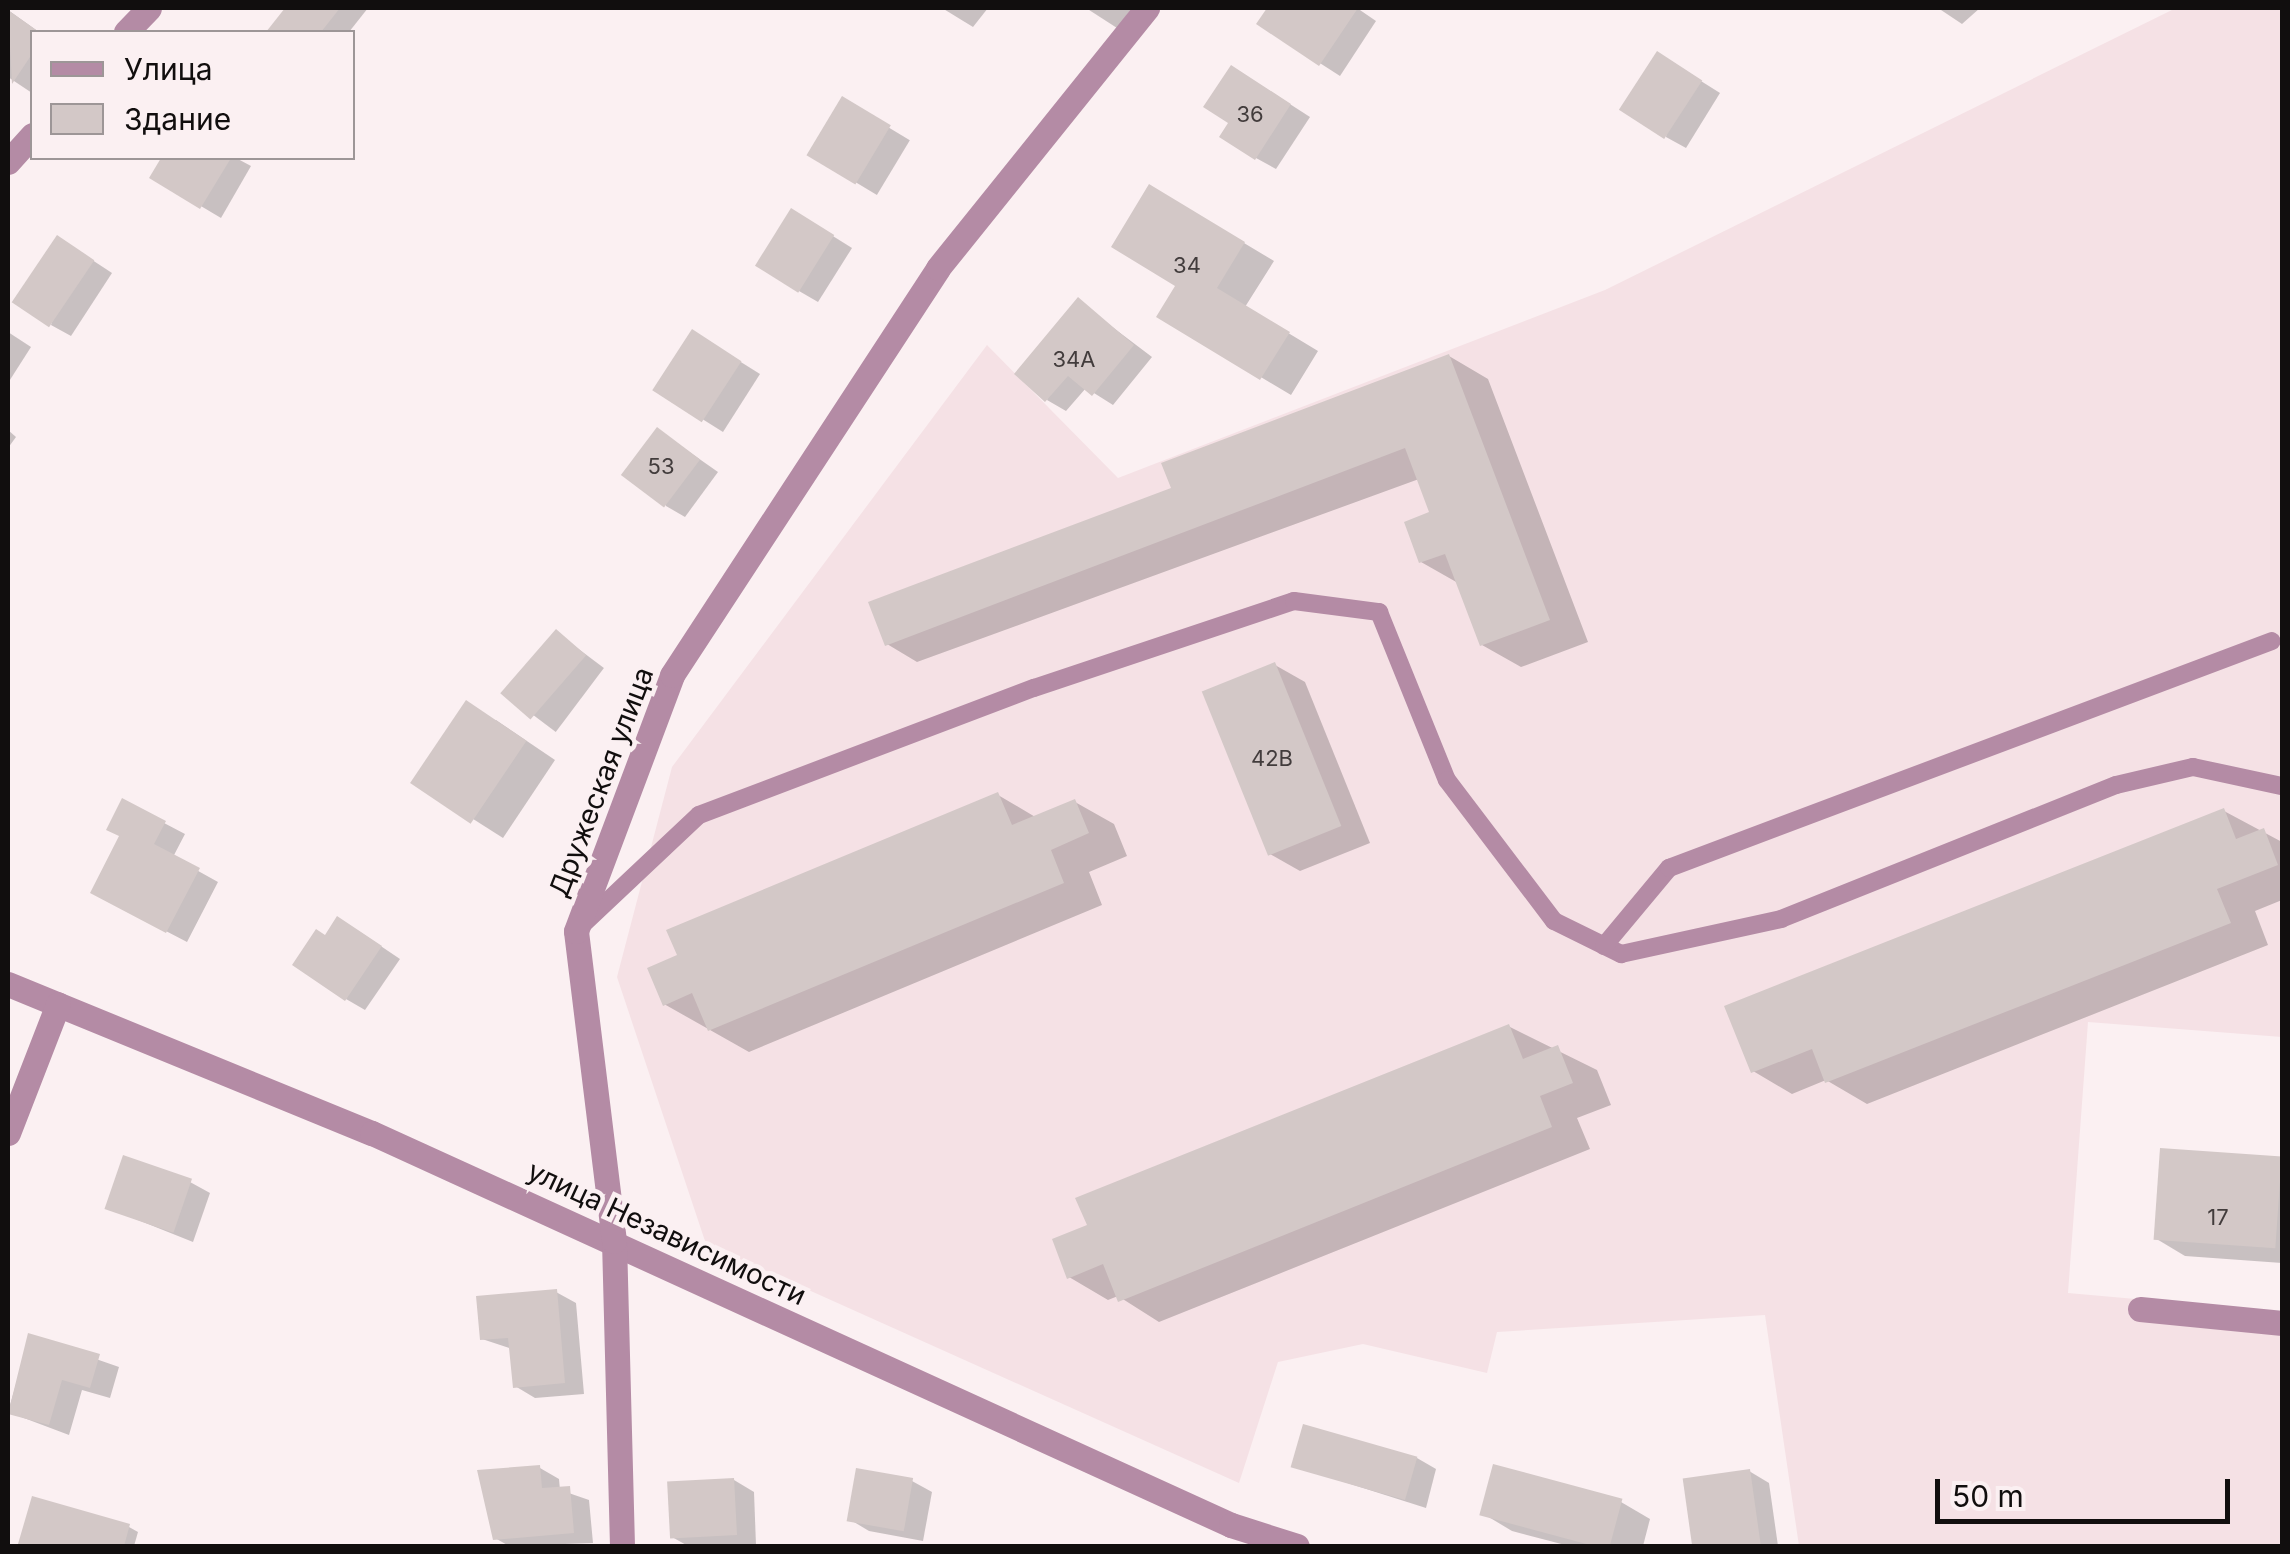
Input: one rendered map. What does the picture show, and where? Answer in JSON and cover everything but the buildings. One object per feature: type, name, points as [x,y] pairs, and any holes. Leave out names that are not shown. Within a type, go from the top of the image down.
[{"type":"street","points":[[128,30],[149,8]]},
{"type":"street","name":"Дружеская улица","points":[[622,1546],[614,1241],[576,931],[672,675],[938,268],[1147,8]]},
{"type":"street","points":[[8,162],[30,136]]},
{"type":"street","name":"улица Независимости","points":[[8,984],[614,1241],[1231,1536],[1296,1546]]},
{"type":"street","points":[[8,1133],[58,1004]]},
{"type":"street","points":[[2140,1309],[2282,1322]]},
{"type":"lane","points":[[576,931],[699,815],[1034,688],[1294,601],[1379,612],[1447,780],[1554,921],[1621,954],[1780,919],[2116,785],[2193,768],[2282,786]]},
{"type":"lane","points":[[1604,946],[1669,868],[2272,640]]},
{"type":"shaded area","points":[[2176,8],[2282,8],[2282,1037],[2088,1022],[2068,1293],[2282,1312],[2282,1546],[1799,1546],[1765,1315],[1497,1332],[1487,1373],[1363,1344],[1278,1362],[1239,1483],[706,1244],[617,977],[672,767],[987,345],[1118,478],[1605,290]]}]
